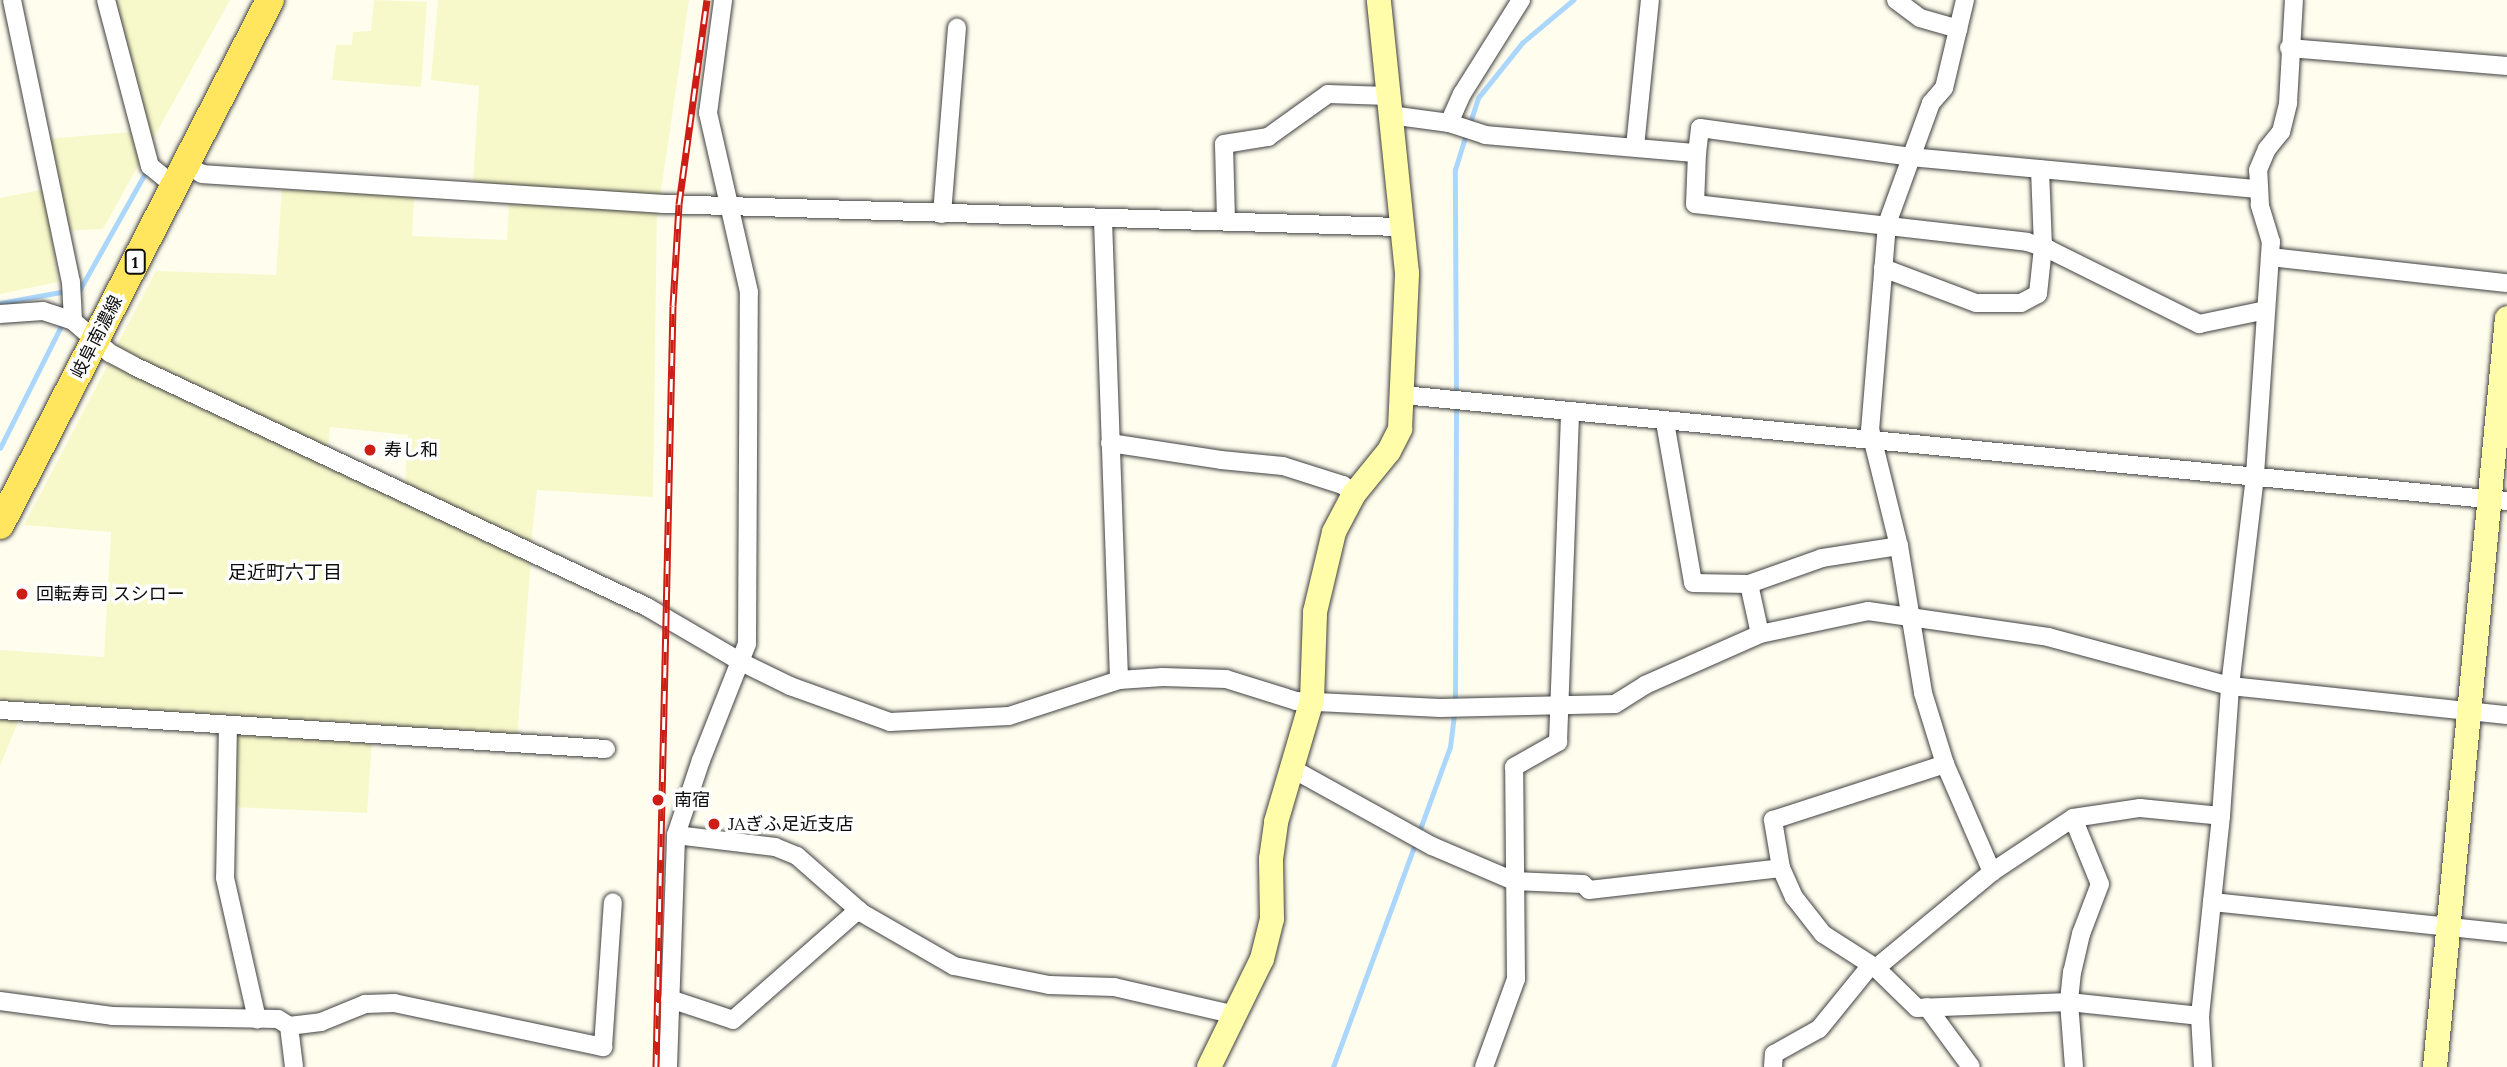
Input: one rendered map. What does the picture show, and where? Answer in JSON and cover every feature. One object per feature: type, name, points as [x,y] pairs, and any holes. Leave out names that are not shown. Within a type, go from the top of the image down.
[{"type":"main road","name":"岐阜南濃線","points":[[0,525],[270,0]]},
{"type":"street","points":[[12,0],[72,288],[73,321]]},
{"type":"street","points":[[106,0],[150,166],[180,175],[202,174],[728,206],[1103,220],[1401,227]]},
{"type":"street","points":[[668,1067],[676,835],[701,760],[747,644],[749,292],[708,113],[723,0]]},
{"type":"street","points":[[1209,1067],[1262,959],[1272,919],[1272,847],[1291,768],[1312,700],[1315,612],[1334,532],[1354,494],[1389,452],[1400,429],[1406,273],[1379,0]]},
{"type":"street","points":[[1449,123],[1462,94],[1521,0]]},
{"type":"street","points":[[1635,147],[1650,0]]},
{"type":"street","points":[[1896,0],[1920,18],[1958,29]]},
{"type":"street","points":[[1965,0],[1944,88],[1931,103],[1887,224],[1870,429],[1899,546],[1923,693],[1945,764],[1992,872]]},
{"type":"street","points":[[2203,1067],[2200,1016],[2221,816],[2230,686],[2255,475],[2271,242],[2257,188],[2258,170],[2267,149],[2281,132],[2288,103],[2289,48],[2294,0]]},
{"type":"street","points":[[942,214],[957,28]]},
{"type":"street","points":[[2289,48],[2507,66]]},
{"type":"street","points":[[1226,221],[1224,144],[1268,137],[1328,94],[1389,106],[1485,135],[1698,153]]},
{"type":"street","points":[[2257,188],[1911,157],[1700,128],[1695,204],[2027,242],[2043,247],[2199,324],[2266,310]]},
{"type":"street","points":[[1884,268],[1976,303],[2021,303],[2038,294],[2043,247],[2040,169]]},
{"type":"street","points":[[1103,220],[1119,680]]},
{"type":"street","points":[[2270,257],[2507,283]]},
{"type":"street","points":[[0,314],[43,310],[73,321],[110,353],[134,366],[647,607],[741,662],[790,685],[890,722],[1009,716],[1119,680],[1163,677],[1227,679],[1296,701],[1440,708],[1615,704],[1657,680],[1760,634],[1868,611],[2048,637],[2230,686],[2507,715]]},
{"type":"street","points":[[2435,1067],[2469,712],[2498,500],[2507,318]]},
{"type":"street","points":[[1403,395],[2498,500]]},
{"type":"street","points":[[1484,1067],[1516,979],[1514,767],[1558,742],[1570,413]]},
{"type":"street","points":[[1665,422],[1693,583],[1749,584],[1822,558],[1899,546]]},
{"type":"street","points":[[1110,443],[1221,460],[1283,466],[1343,485],[1354,494]]},
{"type":"street","points":[[1749,584],[1760,634]]},
{"type":"street","points":[[0,710],[606,749]]},
{"type":"street","points":[[228,726],[225,878],[257,1019]]},
{"type":"street","points":[[1945,764],[1773,820],[1781,868],[1794,897],[1823,934],[1873,966],[1917,1007],[2069,1002],[2200,1016]]},
{"type":"street","points":[[1291,768],[1432,846],[1514,881],[1583,884],[1589,890],[1781,868]]},
{"type":"street","points":[[1773,1067],[1774,1054],[1819,1029],[1873,966],[1992,872],[2073,818],[2140,808],[2221,816]]},
{"type":"street","points":[[2073,818],[2100,884],[2081,934],[2069,1002],[2074,1067]]},
{"type":"street","points":[[676,835],[775,847],[797,856],[858,910],[954,966],[1049,985],[1115,987],[1236,1014]]},
{"type":"street","points":[[0,1001],[112,1016],[278,1019],[289,1026],[321,1022],[365,1004],[394,1003],[603,1047],[613,902]]},
{"type":"street","points":[[2212,902],[2448,929],[2507,933]]},
{"type":"street","points":[[670,999],[733,1020],[858,910]]},
{"type":"street","points":[[1927,1007],[1971,1067]]},
{"type":"street","points":[[289,1026],[294,1067]]},
{"type":"green space","points":[[109,0],[230,0],[103,229],[63,231],[51,235],[58,282],[0,294],[0,198],[51,188],[46,139],[142,131]]},
{"type":"green space","points":[[374,0],[427,2],[421,87],[332,80],[336,45],[352,45],[353,32],[371,31]]},
{"type":"green space","points":[[438,0],[689,0],[660,198],[473,182],[479,86],[431,80]]},
{"type":"green space","points":[[282,189],[414,197],[412,236],[507,240],[509,201],[657,209],[653,497],[537,490],[531,544],[405,486],[408,435],[330,427],[328,448],[115,349],[156,271],[276,275]]},
{"type":"green space","points":[[110,361],[531,559],[517,738],[373,728],[367,813],[232,807],[234,719],[26,702],[0,766],[0,650],[104,657],[111,532],[24,525]]},
{"type":"waterway","points":[[1469,126],[1478,98],[1522,43],[1573,0]]},
{"type":"waterway","points":[[1456,397],[1455,170],[1466,135]]},
{"type":"waterway","points":[[79,291],[144,175]]},
{"type":"waterway","points":[[0,303],[66,291]]},
{"type":"waterway","points":[[0,448],[62,324]]},
{"type":"waterway","points":[[1455,702],[1456,406]]},
{"type":"waterway","points":[[1419,832],[1450,747],[1454,714]]},
{"type":"waterway","points":[[1333,1067],[1416,841]]},
{"type":"railway","points":[[656,1067],[673,306],[679,204],[707,0]]},
{"type":"place","name":"寿し和","points":[[370,450]]},
{"type":"place","name":"回転寿司 スシロー","points":[[22,594]]},
{"type":"place","name":"南宿","points":[[658,800]]},
{"type":"place","name":"JAぎふ足近支店","points":[[714,824]]},
{"type":"district","name":"足近町六丁目","points":[[285,573]]}]
